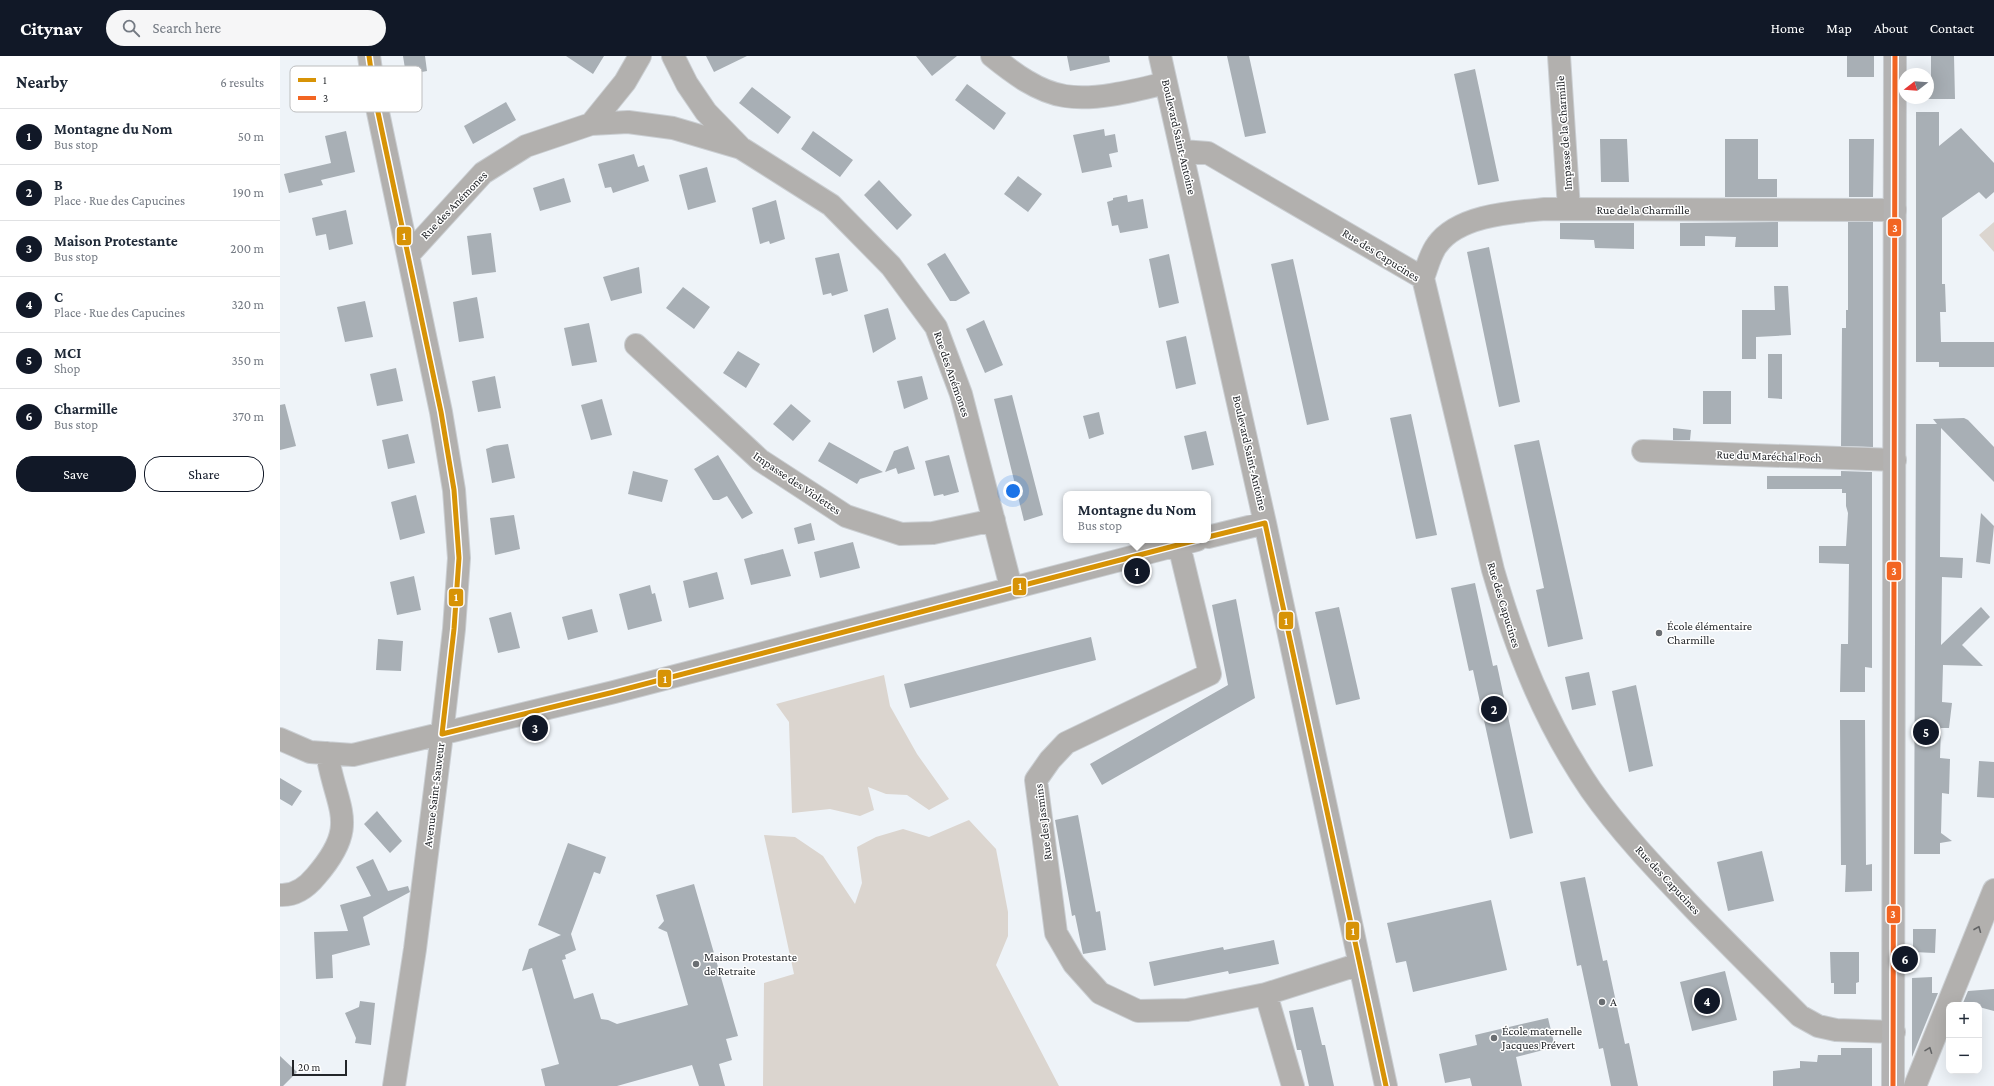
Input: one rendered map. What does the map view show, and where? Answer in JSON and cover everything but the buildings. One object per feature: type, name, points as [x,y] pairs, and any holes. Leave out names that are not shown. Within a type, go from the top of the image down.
[{"type":"main road","points":[[1893,1086],[1895,56]]},
{"type":"street","name":"Avenue Saint-Sauveur","points":[[369,56],[370,66]]},
{"type":"street","points":[[591,124],[625,82],[640,56]]},
{"type":"street","name":"Rue des Anémones","points":[[673,56],[687,84],[706,112],[741,148],[831,205],[891,266],[936,327],[961,394],[1011,587]]},
{"type":"street","points":[[992,56],[1010,70],[1043,89],[1065,96],[1104,96],[1166,83]]},
{"type":"street","name":"Boulevard Saint-Antoine","points":[[1160,56],[1265,523],[1386,1086]]},
{"type":"street","name":"Impasse de la Charmille","points":[[1559,56],[1569,209]]},
{"type":"street","name":"Avenue Saint-Sauveur","points":[[378,112],[441,412],[454,490],[459,558],[454,629],[442,734],[415,949],[394,1086]]},
{"type":"street","name":"Rue des Anémones","points":[[408,254],[483,173],[526,146],[591,124],[628,122],[673,128],[741,148]]},
{"type":"street","name":"Rue des Capucines","points":[[1182,151],[1208,154],[1422,278],[1493,570],[1505,612],[1515,643],[1542,704],[1565,748],[1591,789],[1638,848],[1668,882],[1800,1016],[1818,1026],[1836,1030],[1894,1032]]},
{"type":"street","name":"Rue de la Charmille","points":[[1422,278],[1437,244],[1464,224],[1490,216],[1519,211],[1569,209],[1895,210]]},
{"type":"street","name":"Impasse des Violettes","points":[[636,345],[760,460],[846,516],[901,534],[933,533],[994,520]]},
{"type":"street","name":"Rue du Maréchal Foch","points":[[1643,451],[1895,460]]},
{"type":"street","points":[[1211,536],[1265,523]]},
{"type":"street","points":[[280,738],[310,752],[353,755],[621,690],[1184,543]]},
{"type":"street","name":"Rue des Jasmins","points":[[1188,543],[1210,674],[1066,743],[1050,760],[1036,780],[1056,933],[1074,964],[1100,993],[1138,1011],[1187,1010],[1266,994],[1360,964]]},
{"type":"street","points":[[280,895],[306,889],[330,861],[342,833],[343,815],[327,753]]},
{"type":"street","points":[[1915,1086],[1994,890]]},
{"type":"street","points":[[1266,994],[1293,1086]]},
{"type":"shaded area","points":[[1994,222],[1994,252],[1979,235]]},
{"type":"shaded area","points":[[884,675],[890,706],[917,754],[949,799],[929,810],[907,795],[886,794],[868,787],[874,810],[860,816],[830,809],[792,813],[789,722],[776,704]]},
{"type":"shaded area","points":[[969,820],[996,849],[1008,912],[1008,936],[996,965],[1059,1086],[763,1086],[764,983],[794,974],[764,835],[795,837],[823,856],[855,904],[862,883],[857,847],[876,837],[903,829],[929,837]]},
{"type":"transit line","name":"1","points":[[369,56],[370,66]]},
{"type":"transit line","name":"3","points":[[1893,1086],[1895,56]]},
{"type":"transit line","name":"1","points":[[378,112],[441,412],[454,490],[459,558],[454,629],[442,734],[614,692],[1185,543]]},
{"type":"transit line","name":"1","points":[[1211,536],[1265,523],[1386,1086]]},
{"type":"place","name":"Montagne du Nom","points":[[1137,571]]},
{"type":"place","name":"École élémentaire Charmille","points":[[1659,633]]},
{"type":"place","name":"B","points":[[1494,709]]},
{"type":"place","name":"Maison Protestante","points":[[535,728]]},
{"type":"place","name":"MCI","points":[[1926,732]]},
{"type":"place","name":"Charmille","points":[[1905,959]]},
{"type":"place","name":"Maison Protestante de Retraite","points":[[696,964]]},
{"type":"place","name":"C","points":[[1707,1001]]},
{"type":"place","name":"A","points":[[1602,1002]]},
{"type":"place","name":"École maternelle Jacques Prévert","points":[[1494,1038]]}]
